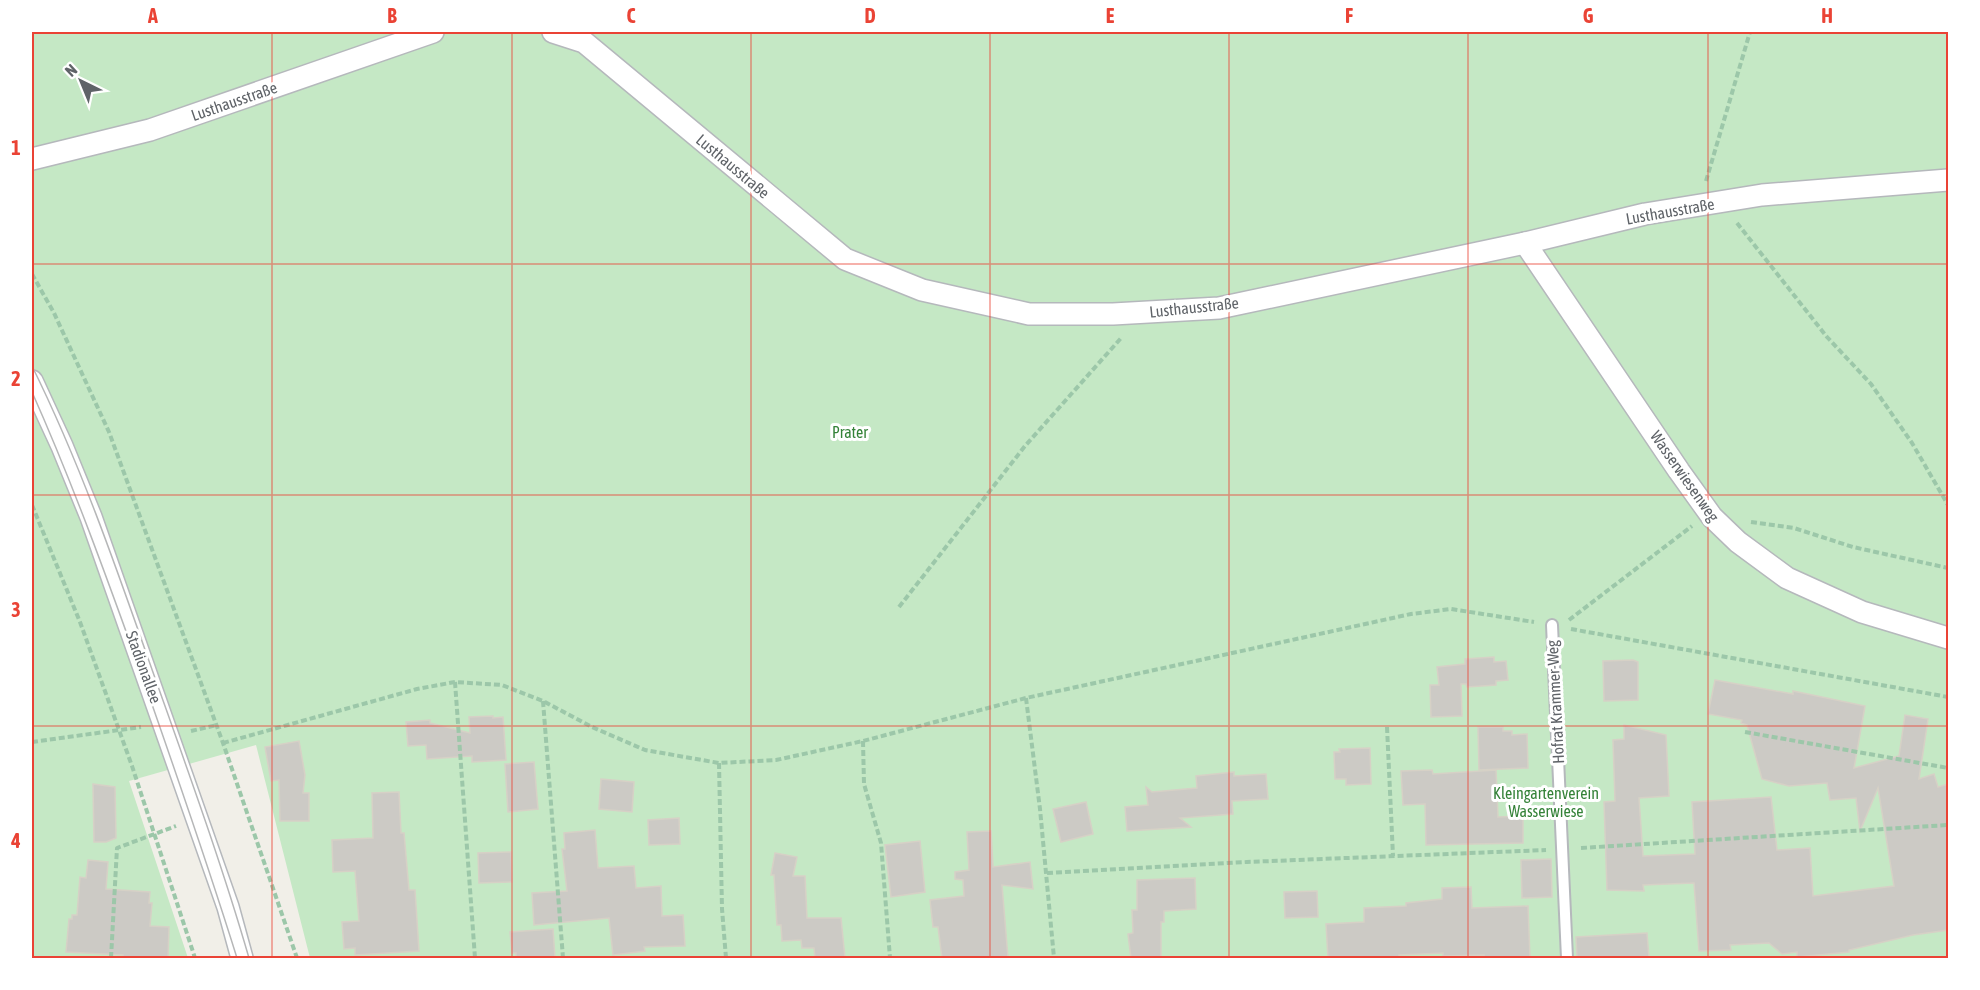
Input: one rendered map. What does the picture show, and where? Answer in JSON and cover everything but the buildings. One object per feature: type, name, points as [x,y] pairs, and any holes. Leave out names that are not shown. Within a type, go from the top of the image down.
[{"type":"street","name":"Lusthausstraße","points":[[32,159],[150,130],[433,32]]},
{"type":"street","name":"Lusthausstraße","points":[[554,32],[584,42],[845,259],[922,290],[1029,314],[1113,314],[1219,308],[1526,243],[1645,214],[1762,195],[1948,180]]},
{"type":"street","name":"Wasserwiesenweg","points":[[1526,243],[1679,471],[1712,517],[1731,536],[1787,578],[1862,612],[1948,638]]},
{"type":"street","name":"Stadionallee","points":[[32,381],[91,517],[228,907],[242,958]]},
{"type":"lane","name":"Hofrat Krammer-Weg","points":[[1552,626],[1567,958]]},
{"type":"path","points":[[1699,205],[1750,32]]},
{"type":"path","points":[[1720,202],[1827,337],[1870,384],[1912,443],[1948,505]]},
{"type":"path","points":[[32,274],[54,313],[109,432],[224,743],[297,958]]},
{"type":"path","points":[[899,607],[1025,446],[1144,312]]},
{"type":"path","points":[[32,505],[80,622],[195,958]]},
{"type":"path","points":[[224,743],[417,689],[455,682],[502,685],[543,701],[592,727],[645,750],[719,763],[776,760],[863,741],[1026,698],[1411,614],[1451,609],[1948,697]]},
{"type":"path","points":[[455,682],[475,958]]},
{"type":"path","points":[[1026,698],[1047,873],[1054,958]]},
{"type":"path","points":[[543,701],[563,958]]},
{"type":"path","points":[[32,742],[164,723]]},
{"type":"path","points":[[1387,727],[1393,856]]},
{"type":"path","points":[[1745,732],[1948,768]]},
{"type":"path","points":[[863,741],[864,784],[881,843],[890,958]]},
{"type":"path","points":[[719,763],[722,909],[726,958]]},
{"type":"path","points":[[111,958],[117,848],[196,818]]},
{"type":"path","points":[[1047,873],[1562,849],[1948,825]]},
{"type":"green space","name":"Prater","points":[[32,32],[1948,32],[1948,958],[310,958],[256,745],[129,781],[188,958],[32,958]]},
{"type":"tram line","points":[[32,366],[65,438],[109,549],[201,809],[249,958]]},
{"type":"tram line","points":[[32,392],[76,496],[141,673],[237,958]]},
{"type":"park label","name":"Kleingartenverein Wasserwiese","points":[[1546,802]]}]
